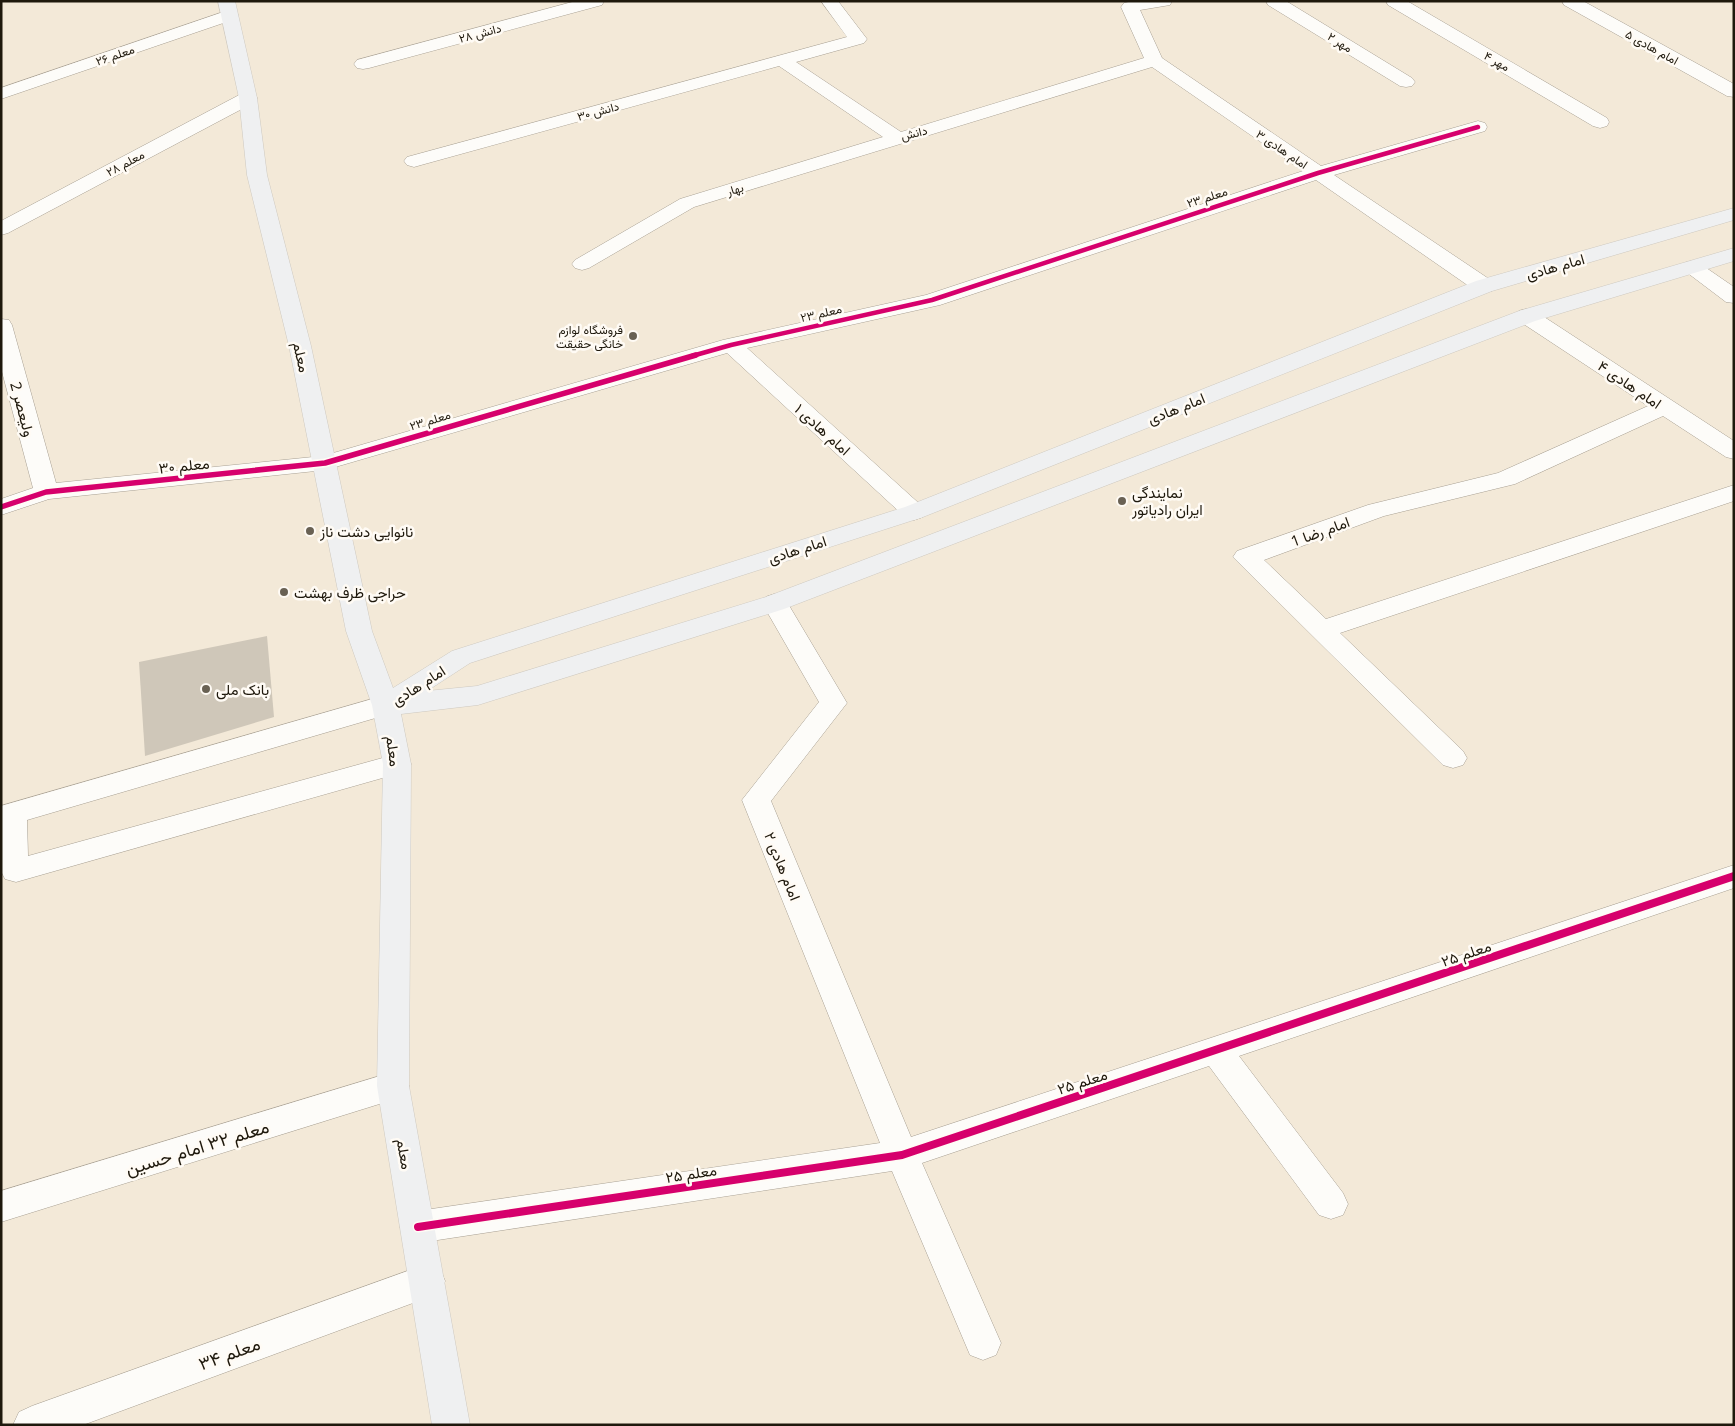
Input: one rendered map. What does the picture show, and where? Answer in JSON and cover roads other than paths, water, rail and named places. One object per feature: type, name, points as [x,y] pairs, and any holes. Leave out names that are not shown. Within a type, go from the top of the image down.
[{"type":"main road","name":"معلم","points":[[228,8],[248,98],[257,175],[300,346],[359,631],[386,705],[397,764],[394,1086],[451,1425]]},
{"type":"main road","name":"امام هادی","points":[[386,705],[461,657],[914,512],[1484,286],[1734,214]]},
{"type":"main road","name":"امام هادی","points":[[386,705],[478,695],[775,603],[1527,316],[1734,254]]},
{"type":"main road","points":[[1484,286],[1527,316]]},
{"type":"street","name":"دانش ۲۸","points":[[363,64],[596,1]]},
{"type":"street","points":[[783,60],[858,39],[829,1]]},
{"type":"street","points":[[1154,61],[1124,4],[1164,1]]},
{"type":"street","name":"مهر ۲","points":[[1274,1],[1406,82]]},
{"type":"street","name":"مهر ۴","points":[[1394,1],[1600,122]]},
{"type":"street","name":"امام هادی ۵","points":[[1570,1],[1734,92]]},
{"type":"street","name":"معلم ۲۶","points":[[1,94],[228,8]]},
{"type":"street","name":"دانش","points":[[783,60],[898,139],[1154,61]]},
{"type":"street","name":"دانش ۳۰","points":[[414,161],[783,60]]},
{"type":"street","name":"امام هادی ٣","points":[[1154,61],[1484,286]]},
{"type":"street","name":"معلم ۲۸","points":[[1,229],[248,98]]},
{"type":"street","name":"معلم ۲۳","points":[[325,463],[731,345],[932,300],[1318,173],[1478,128]]},
{"type":"street","name":"بهار","points":[[582,264],[688,203],[898,139]]},
{"type":"street","points":[[1692,267],[1734,297]]},
{"type":"street","name":"امام هادی ۴","points":[[1527,316],[1734,452]]},
{"type":"street","name":"ولیعصر 2","points":[[1,325],[46,492]]},
{"type":"street","name":"امام هادی ١","points":[[731,345],[914,512]]},
{"type":"street","name":"امام رضا 1","points":[[1453,758],[1246,557],[1377,510],[1506,479],[1664,407]]},
{"type":"street","name":"معلم ۳۰","points":[[1,507],[46,492],[325,463]]},
{"type":"street","points":[[1322,630],[1734,493]]},
{"type":"street","name":"امام هادی ٢","points":[[775,603],[833,704],[756,800],[902,1154]]},
{"type":"street","points":[[386,705],[6,816],[13,863],[16,871],[397,764]]},
{"type":"street","name":"معلم ۲۵","points":[[418,1227],[902,1154],[1734,876]]},
{"type":"street","points":[[1216,1050],[1331,1204]]},
{"type":"street","name":"معلم ۳۲ امام حسین","points":[[1,1207],[394,1086]]},
{"type":"street","points":[[902,1154],[983,1342]]},
{"type":"street","name":"معلم ۳۴","points":[[32,1425],[427,1281]]},
{"type":"place","name":"فروشگاه لوازم خانگی حقیقت","points":[[633,336]]},
{"type":"place","name":"نمایندگی ایران رادیاتور","points":[[1122,501]]},
{"type":"place","name":"نانوایی دشت ناز","points":[[310,531]]},
{"type":"place","name":"حراجی ظرف بهشت","points":[[284,592]]},
{"type":"place","name":"بانک ملی","points":[[206,689]]}]
